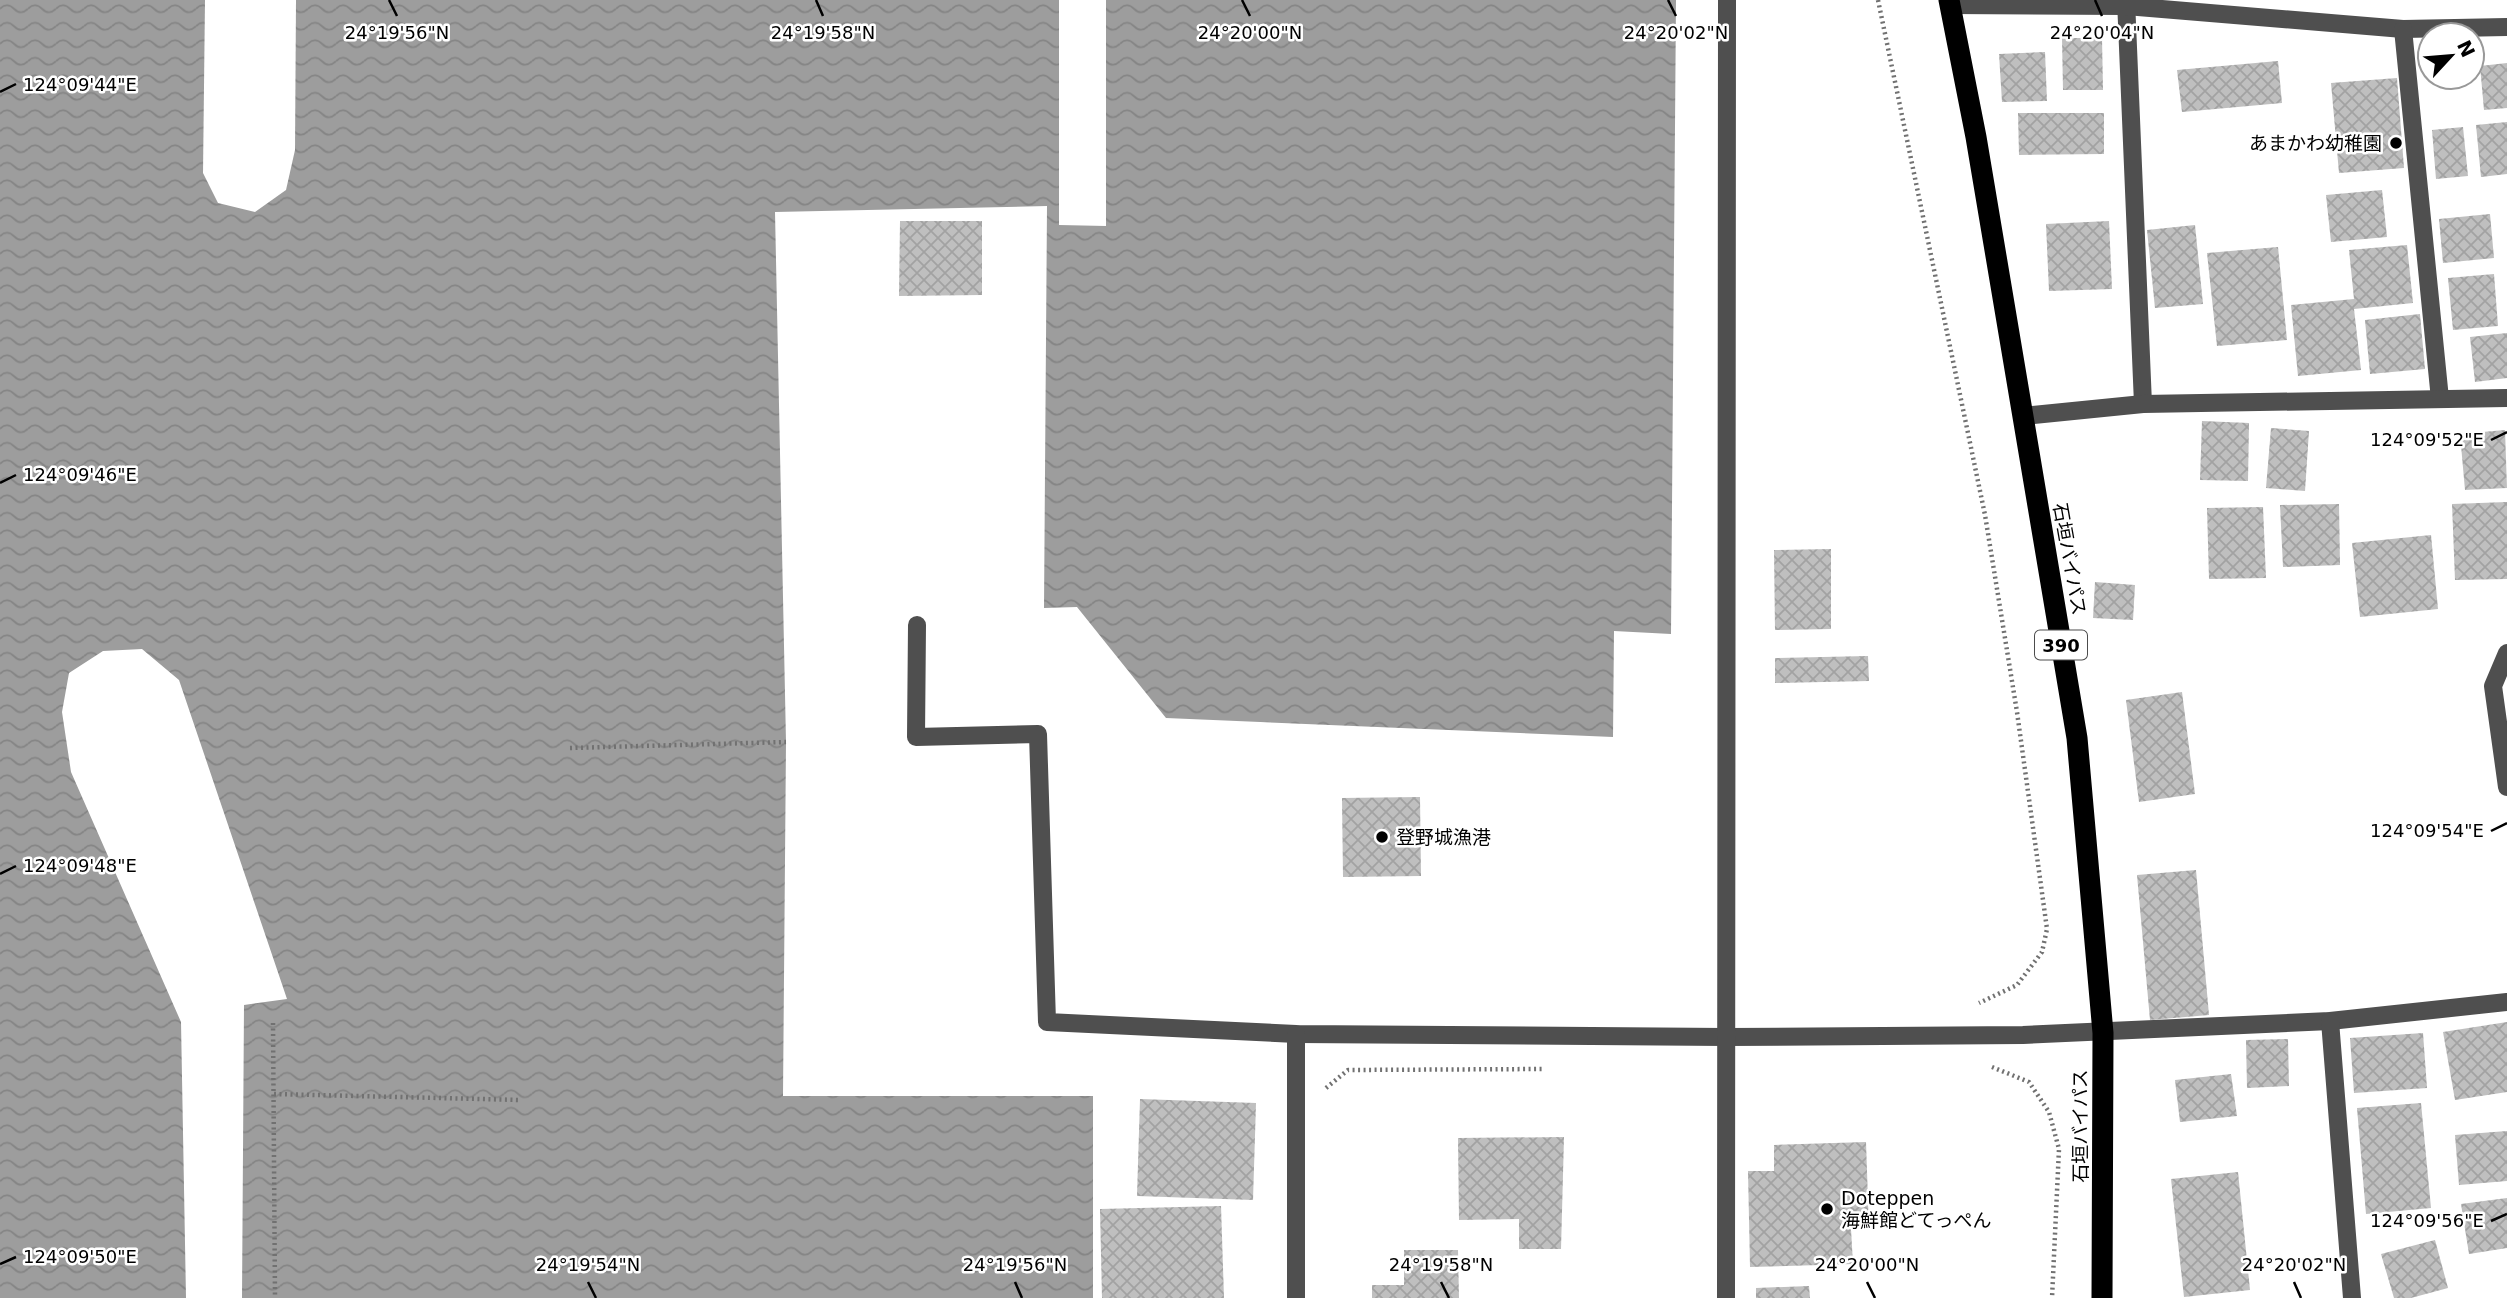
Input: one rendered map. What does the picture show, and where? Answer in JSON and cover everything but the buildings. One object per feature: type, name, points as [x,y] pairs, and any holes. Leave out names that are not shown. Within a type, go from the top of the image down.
[{"type":"highway","name":"石垣バイパス","points":[[1950,2],[1976,137],[2077,738],[2103,1033],[2102,1298]]},
{"type":"street","points":[[1726,1298],[1727,0]]},
{"type":"street","points":[[1950,2],[2126,3],[2403,29],[2507,27]]},
{"type":"street","points":[[2126,3],[2143,404]]},
{"type":"street","points":[[2403,29],[2440,399]]},
{"type":"street","points":[[2023,416],[2143,404],[2507,398]]},
{"type":"street","points":[[917,625],[916,737],[1038,734],[1047,1022],[1296,1034],[1726,1037],[2103,1033],[2330,1021],[2507,1002]]},
{"type":"street","points":[[2507,653],[2493,685],[2507,787]]},
{"type":"street","points":[[2330,1021],[2352,1298]]},
{"type":"street","points":[[1296,1034],[1296,1298]]},
{"type":"path","points":[[1878,0],[1985,515],[2017,712],[2047,929],[2042,952],[2017,985],[1976,1004]]},
{"type":"path","points":[[570,748],[786,742]]},
{"type":"path","points":[[273,1023],[275,1298]]},
{"type":"path","points":[[1988,1065],[2029,1082],[2049,1112],[2059,1149],[2052,1298]]},
{"type":"path","points":[[1325,1088],[1348,1070],[1551,1069]]},
{"type":"path","points":[[274,1094],[521,1100]]},
{"type":"water","points":[[0,0],[1676,0],[1671,634],[1614,631],[1613,737],[1166,718],[1077,607],[1044,608],[1047,206],[775,212],[786,742],[783,1096],[1093,1096],[1093,1298],[0,1298]]},
{"type":"pier","points":[[205,0],[296,0],[295,150],[286,190],[255,212],[218,203],[203,173]]},
{"type":"pier","points":[[1059,0],[1106,0],[1106,226],[1059,225]]},
{"type":"pier","points":[[142,649],[179,680],[287,999],[244,1005],[242,1298],[186,1298],[181,1022],[71,772],[62,712],[69,673],[103,651]]},
{"type":"place","name":"あまかわ幼稚園","points":[[2396,143]]},
{"type":"place","name":"登野城漁港","points":[[1382,837]]},
{"type":"place","name":"Doteppen 海鮮館どてっぺん","points":[[1827,1209]]}]
